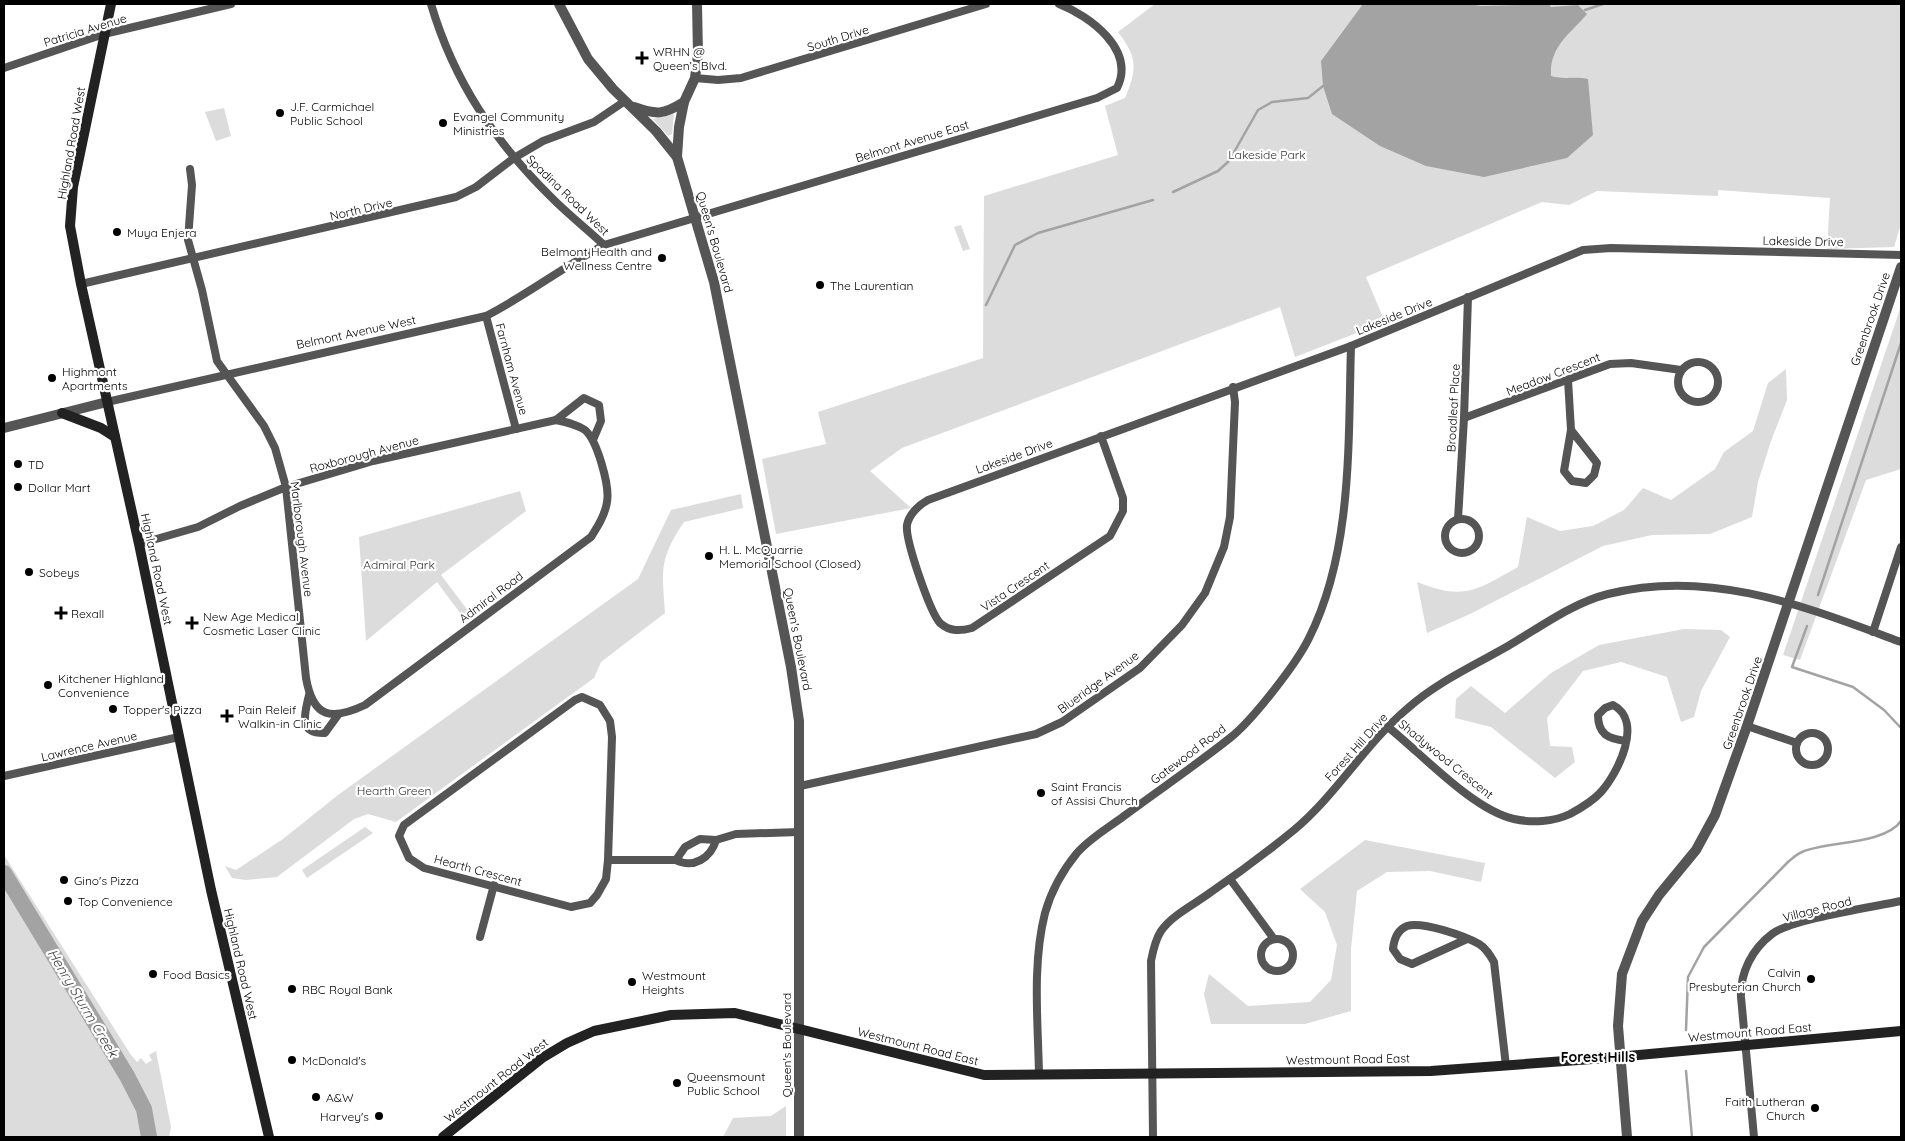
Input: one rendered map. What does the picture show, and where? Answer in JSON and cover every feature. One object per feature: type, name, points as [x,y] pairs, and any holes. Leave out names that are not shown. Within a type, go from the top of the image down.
[{"type":"main road","name":"Highland Road West","points":[[111,4],[73,187],[70,226],[211,890],[269,1137]]},
{"type":"main road","points":[[62,413],[101,428],[115,437]]},
{"type":"main road","name":"Westmount Road West","points":[[443,1137],[542,1058],[567,1043],[594,1031],[671,1015],[735,1013],[798,1030]]},
{"type":"main road","name":"Westmount Road East","points":[[798,1030],[972,1074],[1153,1075],[1431,1071],[1620,1057],[1901,1031]]},
{"type":"street","name":"Patricia Avenue","points":[[4,68],[104,34],[232,4]]},
{"type":"street","name":"Spadina Road West","points":[[432,4],[458,77],[486,124],[553,200],[604,245]]},
{"type":"street","name":"Queen's Boulevard","points":[[559,4],[588,59],[628,104],[656,131],[677,157]]},
{"type":"street","name":"Queen's Boulevard","points":[[697,4],[698,55],[695,78],[684,102],[678,127],[677,157],[714,282],[791,666],[800,721],[798,1030],[800,1137]]},
{"type":"street","points":[[961,4],[967,10]]},
{"type":"street","name":"South Drive","points":[[695,78],[718,80],[741,78],[986,4]]},
{"type":"street","name":"Belmont Avenue East","points":[[696,217],[1097,98],[1117,88],[1122,72],[1115,49],[1107,37],[1082,14],[1059,4]]},
{"type":"street","points":[[628,104],[654,113],[667,112],[684,102]]},
{"type":"street","name":"North Drive","points":[[81,284],[447,200],[476,187],[514,158],[543,141],[594,122],[628,104]]},
{"type":"street","name":"Marlborough Avenue","points":[[190,169],[192,185],[188,240],[217,361],[264,426],[275,448],[286,487],[309,695],[304,720],[308,729],[318,733],[325,733],[338,715],[325,712],[316,705],[309,695]]},
{"type":"street","name":"Belmont Avenue West","points":[[4,428],[225,374],[486,316],[520,298],[566,266],[604,245],[696,217]]},
{"type":"street","name":"Lakeside Drive","points":[[914,510],[928,500],[1233,387],[1351,346],[1583,250],[1610,248],[1901,255]]},
{"type":"street","name":"Greenbrook Drive","points":[[1627,1137],[1620,1057],[1619,1001],[1622,974],[1642,921],[1707,833],[1747,726],[1901,267]]},
{"type":"street","name":"Broadleaf Place","points":[[1458,520],[1468,520],[1473,523],[1479,534],[1474,547],[1466,552],[1453,550],[1446,542],[1447,529],[1458,520],[1468,297]]},
{"type":"street","name":"Farnham Avenue","points":[[486,316],[516,429]]},
{"type":"street","name":"Gatewood Road","points":[[1039,1074],[1037,992],[1041,935],[1046,912],[1064,870],[1089,842],[1232,736],[1287,671],[1308,640],[1326,602],[1338,557],[1344,510],[1351,346]]},
{"type":"street","name":"Meadow Crescent","points":[[1464,418],[1610,364],[1631,363],[1681,370],[1690,363],[1697,362],[1711,366],[1719,378],[1716,394],[1705,402],[1693,402],[1686,399],[1679,388],[1678,377],[1681,370]]},
{"type":"street","points":[[1568,380],[1570,430],[1564,471],[1572,481],[1586,483],[1594,475],[1597,463],[1570,430]]},
{"type":"street","name":"Blueridge Avenue","points":[[800,786],[1036,734],[1062,722],[1146,662],[1182,625],[1204,593],[1224,547],[1230,517],[1235,402],[1233,387]]},
{"type":"street","points":[[516,429],[556,420],[584,398],[599,405],[601,421],[593,440],[586,431],[577,426],[556,420]]},
{"type":"street","name":"Roxborough Avenue","points":[[139,544],[198,527],[240,506],[286,487],[374,461],[516,429]]},
{"type":"street","name":"Vista Crescent","points":[[914,510],[907,525],[908,540],[931,609],[940,623],[949,629],[959,631],[972,628],[1110,536],[1123,511],[1123,498],[1101,436]]},
{"type":"street","name":"Admiral Road","points":[[338,715],[364,705],[591,537],[605,510],[608,494],[593,440]]},
{"type":"street","points":[[1873,632],[1901,547]]},
{"type":"street","name":"Forest Hill Drive","points":[[1153,1137],[1151,961],[1154,946],[1161,931],[1173,919],[1230,879],[1302,822],[1408,707],[1430,691],[1570,610],[1606,594],[1643,588],[1692,584],[1724,587],[1788,604]]},
{"type":"street","points":[[1788,604],[1901,642]]},
{"type":"street","name":"Hearth Crescent","points":[[582,697],[600,705],[610,721],[612,737],[608,860],[602,888],[590,903],[571,907],[494,885],[417,864],[404,852],[401,844],[400,832],[404,825],[574,700],[582,697]]},
{"type":"street","name":"Shadywood Crescent","points":[[1388,728],[1482,805],[1513,819],[1530,821],[1550,821],[1569,815],[1590,801],[1610,780],[1620,762],[1626,741],[1628,730],[1626,716],[1613,706],[1605,708],[1598,715],[1598,726],[1604,735],[1613,740],[1626,741]]},
{"type":"street","points":[[1747,726],[1797,743]]},
{"type":"street","points":[[1806,734],[1817,734],[1826,741],[1827,755],[1820,763],[1815,765],[1804,763],[1797,755],[1797,743],[1806,734]]},
{"type":"street","name":"Lawrence Avenue","points":[[4,776],[179,737]]},
{"type":"street","points":[[676,860],[680,852],[691,842],[710,838],[716,840],[736,834],[799,832]]},
{"type":"street","points":[[608,860],[676,860],[683,864],[691,864],[700,861],[714,849],[716,840]]},
{"type":"street","points":[[1230,879],[1274,939],[1287,942],[1292,951],[1290,964],[1277,971],[1266,967],[1261,957],[1265,944],[1274,939]]},
{"type":"street","points":[[480,937],[494,885]]},
{"type":"street","name":"Village Road","points":[[1754,1137],[1741,986],[1746,966],[1757,948],[1773,933],[1801,923],[1901,902]]},
{"type":"street","points":[[1468,939],[1412,964],[1400,960],[1393,948],[1399,931],[1412,925],[1450,932],[1468,939],[1479,944],[1489,953],[1494,962],[1506,1066]]},
{"type":"green space","name":"Lakeside Park","points":[[1155,4],[1901,4],[1901,224],[1894,247],[1827,249],[1830,198],[1718,190],[1718,196],[1597,191],[1569,205],[1542,202],[1366,277],[1385,322],[1295,357],[1280,307],[902,448],[870,471],[911,508],[776,534],[762,459],[826,444],[818,412],[983,358],[984,196],[1118,155],[1105,106],[1125,98],[1132,79],[1134,64],[1125,41],[1118,32]]},
{"type":"green space","points":[[224,108],[231,136],[216,141],[205,112]]},
{"type":"green space","points":[[674,114],[672,134],[668,136],[653,119]]},
{"type":"green space","points":[[961,225],[970,249],[963,251],[954,227]]},
{"type":"green space","points":[[1901,306],[1901,469],[1866,480],[1800,660],[1783,655]]},
{"type":"green space","points":[[1786,369],[1787,400],[1758,482],[1752,517],[1710,534],[1652,535],[1603,546],[1470,614],[1427,633],[1417,582],[1433,588],[1459,592],[1492,582],[1518,567],[1527,517],[1560,531],[1593,526],[1624,510],[1643,488],[1671,500],[1715,469],[1724,452],[1753,431],[1768,383]]},
{"type":"green space","name":"Admiral Park","points":[[520,491],[526,511],[441,575],[472,616],[466,621],[437,582],[366,641],[359,537]]},
{"type":"green space","name":"Hearth Green","points":[[741,494],[743,508],[684,522],[670,546],[664,565],[665,613],[601,662],[594,678],[396,822],[368,814],[354,819],[277,877],[246,880],[232,878],[225,866],[236,870],[283,839],[338,795],[638,579],[671,510]]},
{"type":"green space","points":[[1684,629],[1721,630],[1730,637],[1701,691],[1694,717],[1681,722],[1667,677],[1621,662],[1583,671],[1547,718],[1550,746],[1572,747],[1575,762],[1555,778],[1491,727],[1455,718],[1456,699],[1471,686],[1505,713],[1551,673],[1599,645]]},
{"type":"green space","points":[[365,827],[373,833],[307,878],[302,870]]},
{"type":"green space","points":[[1365,840],[1485,863],[1481,882],[1430,871],[1387,872],[1357,891],[1351,949],[1351,1011],[1305,1024],[1211,1024],[1204,994],[1209,974],[1248,1006],[1310,1002],[1331,980],[1337,945],[1325,912],[1300,889]]},
{"type":"green space","points":[[4,855],[131,1055],[137,1062],[141,1058],[146,1064],[152,1060],[149,1055],[156,1051],[171,1127],[169,1137],[4,1137]]},
{"type":"green space","points":[[786,1106],[786,1137],[723,1137],[733,1118],[771,1116]]},
{"type":"shaded area","points":[[1363,4],[1469,4],[1481,6],[1549,4],[1551,7],[1578,5],[1587,14],[1557,49],[1551,66],[1551,76],[1588,79],[1593,135],[1567,158],[1484,177],[1426,166],[1380,146],[1332,114],[1323,86],[1321,61]]},
{"type":"waterway","points":[[1585,10],[1603,4]]},
{"type":"waterway","points":[[1173,192],[1218,171],[1229,161],[1258,110],[1272,102],[1308,98],[1323,86]]},
{"type":"waterway","points":[[986,305],[1015,245],[1038,233],[1153,200]]},
{"type":"waterway","points":[[1818,595],[1901,343]]},
{"type":"waterway","points":[[1807,626],[1792,667],[1853,687],[1884,710],[1901,728]]},
{"type":"waterway","points":[[1686,1030],[1688,977],[1704,947],[1789,861],[1800,853],[1813,848],[1882,834],[1893,829],[1901,821]]},
{"type":"waterway","name":"Henry Sturm Creek","points":[[4,873],[127,1076],[144,1109],[149,1137]]},
{"type":"waterway","points":[[1686,1071],[1692,1137]]},
{"type":"place","name":"WRHN @ Queen’s Blvd.","points":[[642,58]]},
{"type":"place","name":"J.F. Carmichael Public School","points":[[280,113]]},
{"type":"place","name":"Evangel Community Ministries","points":[[443,123]]},
{"type":"place","name":"Muya Enjera","points":[[117,232]]},
{"type":"place","name":"Belmont Health and Wellness Centre","points":[[662,258]]},
{"type":"place","name":"The Laurentian","points":[[820,285]]},
{"type":"place","name":"Highmont Apartments","points":[[52,378]]},
{"type":"place","name":"TD","points":[[18,464]]},
{"type":"place","name":"Dollar Mart","points":[[18,487]]},
{"type":"place","name":"H. L. McQuarrie Memorial School (Closed)","points":[[709,556]]},
{"type":"place","name":"Sobeys","points":[[29,572]]},
{"type":"place","name":"Rexall","points":[[61,613]]},
{"type":"place","name":"New Age Medical Cosmetic Laser Clinic","points":[[192,623]]},
{"type":"place","name":"Kitchener Highland Convenience","points":[[48,685]]},
{"type":"place","name":"Topper's Pizza","points":[[113,709]]},
{"type":"place","name":"Pain Releif Walkin-in Clinic","points":[[227,716]]},
{"type":"place","name":"Saint Francis of Assisi Church","points":[[1041,793]]},
{"type":"place","name":"Gino's Pizza","points":[[64,880]]},
{"type":"place","name":"Top Convenience","points":[[68,901]]},
{"type":"place","name":"Food Basics","points":[[153,974]]},
{"type":"place","name":"Calvin Presbyterian Church","points":[[1811,979]]},
{"type":"place","name":"Westmount Heights","points":[[632,982]]},
{"type":"place","name":"RBC Royal Bank","points":[[292,989]]},
{"type":"place","name":"McDonald's","points":[[292,1060]]},
{"type":"place","name":"Queensmount Public School","points":[[677,1083]]},
{"type":"place","name":"A&W","points":[[316,1097]]},
{"type":"place","name":"Faith Lutheran Church","points":[[1815,1108]]},
{"type":"place","name":"Harvey's","points":[[379,1116]]},
{"type":"district","name":"Forest Hills","points":[[1598,1057]]}]
